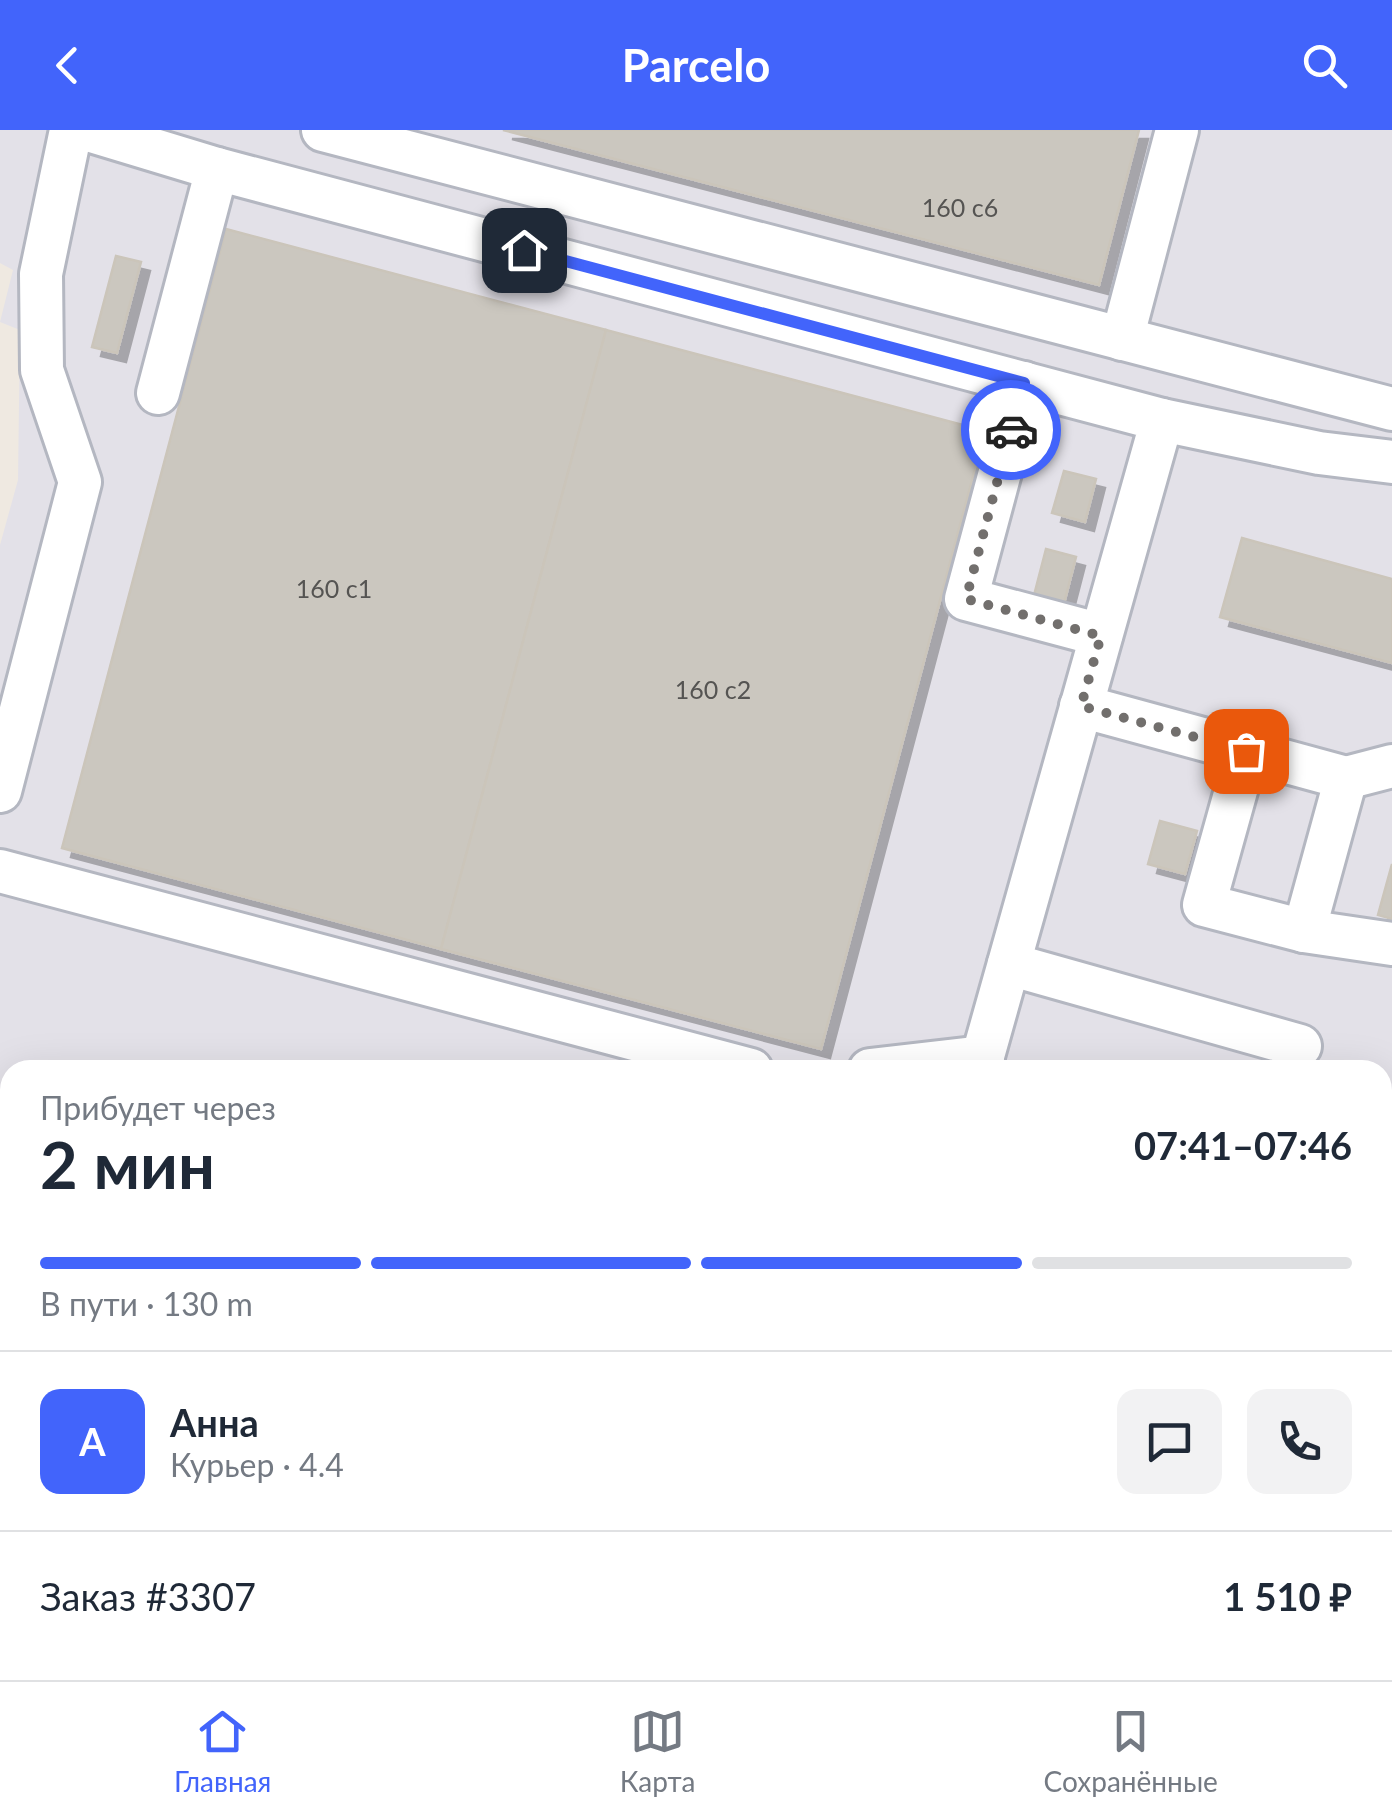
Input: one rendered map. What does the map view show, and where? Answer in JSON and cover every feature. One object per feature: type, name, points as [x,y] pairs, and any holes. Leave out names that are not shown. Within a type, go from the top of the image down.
[{"type":"lane","points":[[0,791],[80,482],[42,370],[40,274],[71,130]]},
{"type":"lane","points":[[88,130],[1162,420],[1319,454],[1392,462]]},
{"type":"lane","points":[[323,130],[1392,409]]},
{"type":"lane","points":[[1122,339],[1177,130]]},
{"type":"lane","points":[[158,392],[218,168]]},
{"type":"lane","points":[[1024,383],[966,599],[1101,636]]},
{"type":"lane","points":[[982,1060],[1162,420]]},
{"type":"lane","points":[[1081,706],[1346,778],[1392,766]]},
{"type":"lane","points":[[1246,751],[1204,905],[1304,931],[1392,944]]},
{"type":"lane","points":[[1304,931],[1346,778]]},
{"type":"lane","points":[[0,872],[713,1060]]},
{"type":"lane","points":[[1009,964],[1300,1046]]},
{"type":"shaded area","points":[[0,130],[1392,130],[1392,1060],[0,1060],[0,545],[18,480],[20,330],[0,322],[13,270],[0,263]]},
{"type":"building","points":[[503,130],[1139,130],[1099,285]]},
{"type":"building","points":[[226,229],[606,330],[441,949],[62,848]]},
{"type":"building","points":[[116,256],[141,262],[117,353],[92,347]]},
{"type":"building","points":[[606,330],[985,431],[821,1049],[441,949]]},
{"type":"building","points":[[1064,471],[1096,479],[1085,522],[1052,513]]},
{"type":"building","points":[[1242,538],[1392,579],[1392,663],[1220,617]]},
{"type":"building","points":[[1046,549],[1076,557],[1062,611],[1032,603]]},
{"type":"building","points":[[1160,821],[1197,831],[1185,874],[1148,864]]},
{"type":"building","points":[[1392,864],[1392,919],[1378,915]]},
{"type":"way so far","points":[[1011,430],[966,599],[1101,636],[1081,706],[1246,751]]},
{"type":"route","points":[[524,250],[1024,383],[1011,430]]}]
